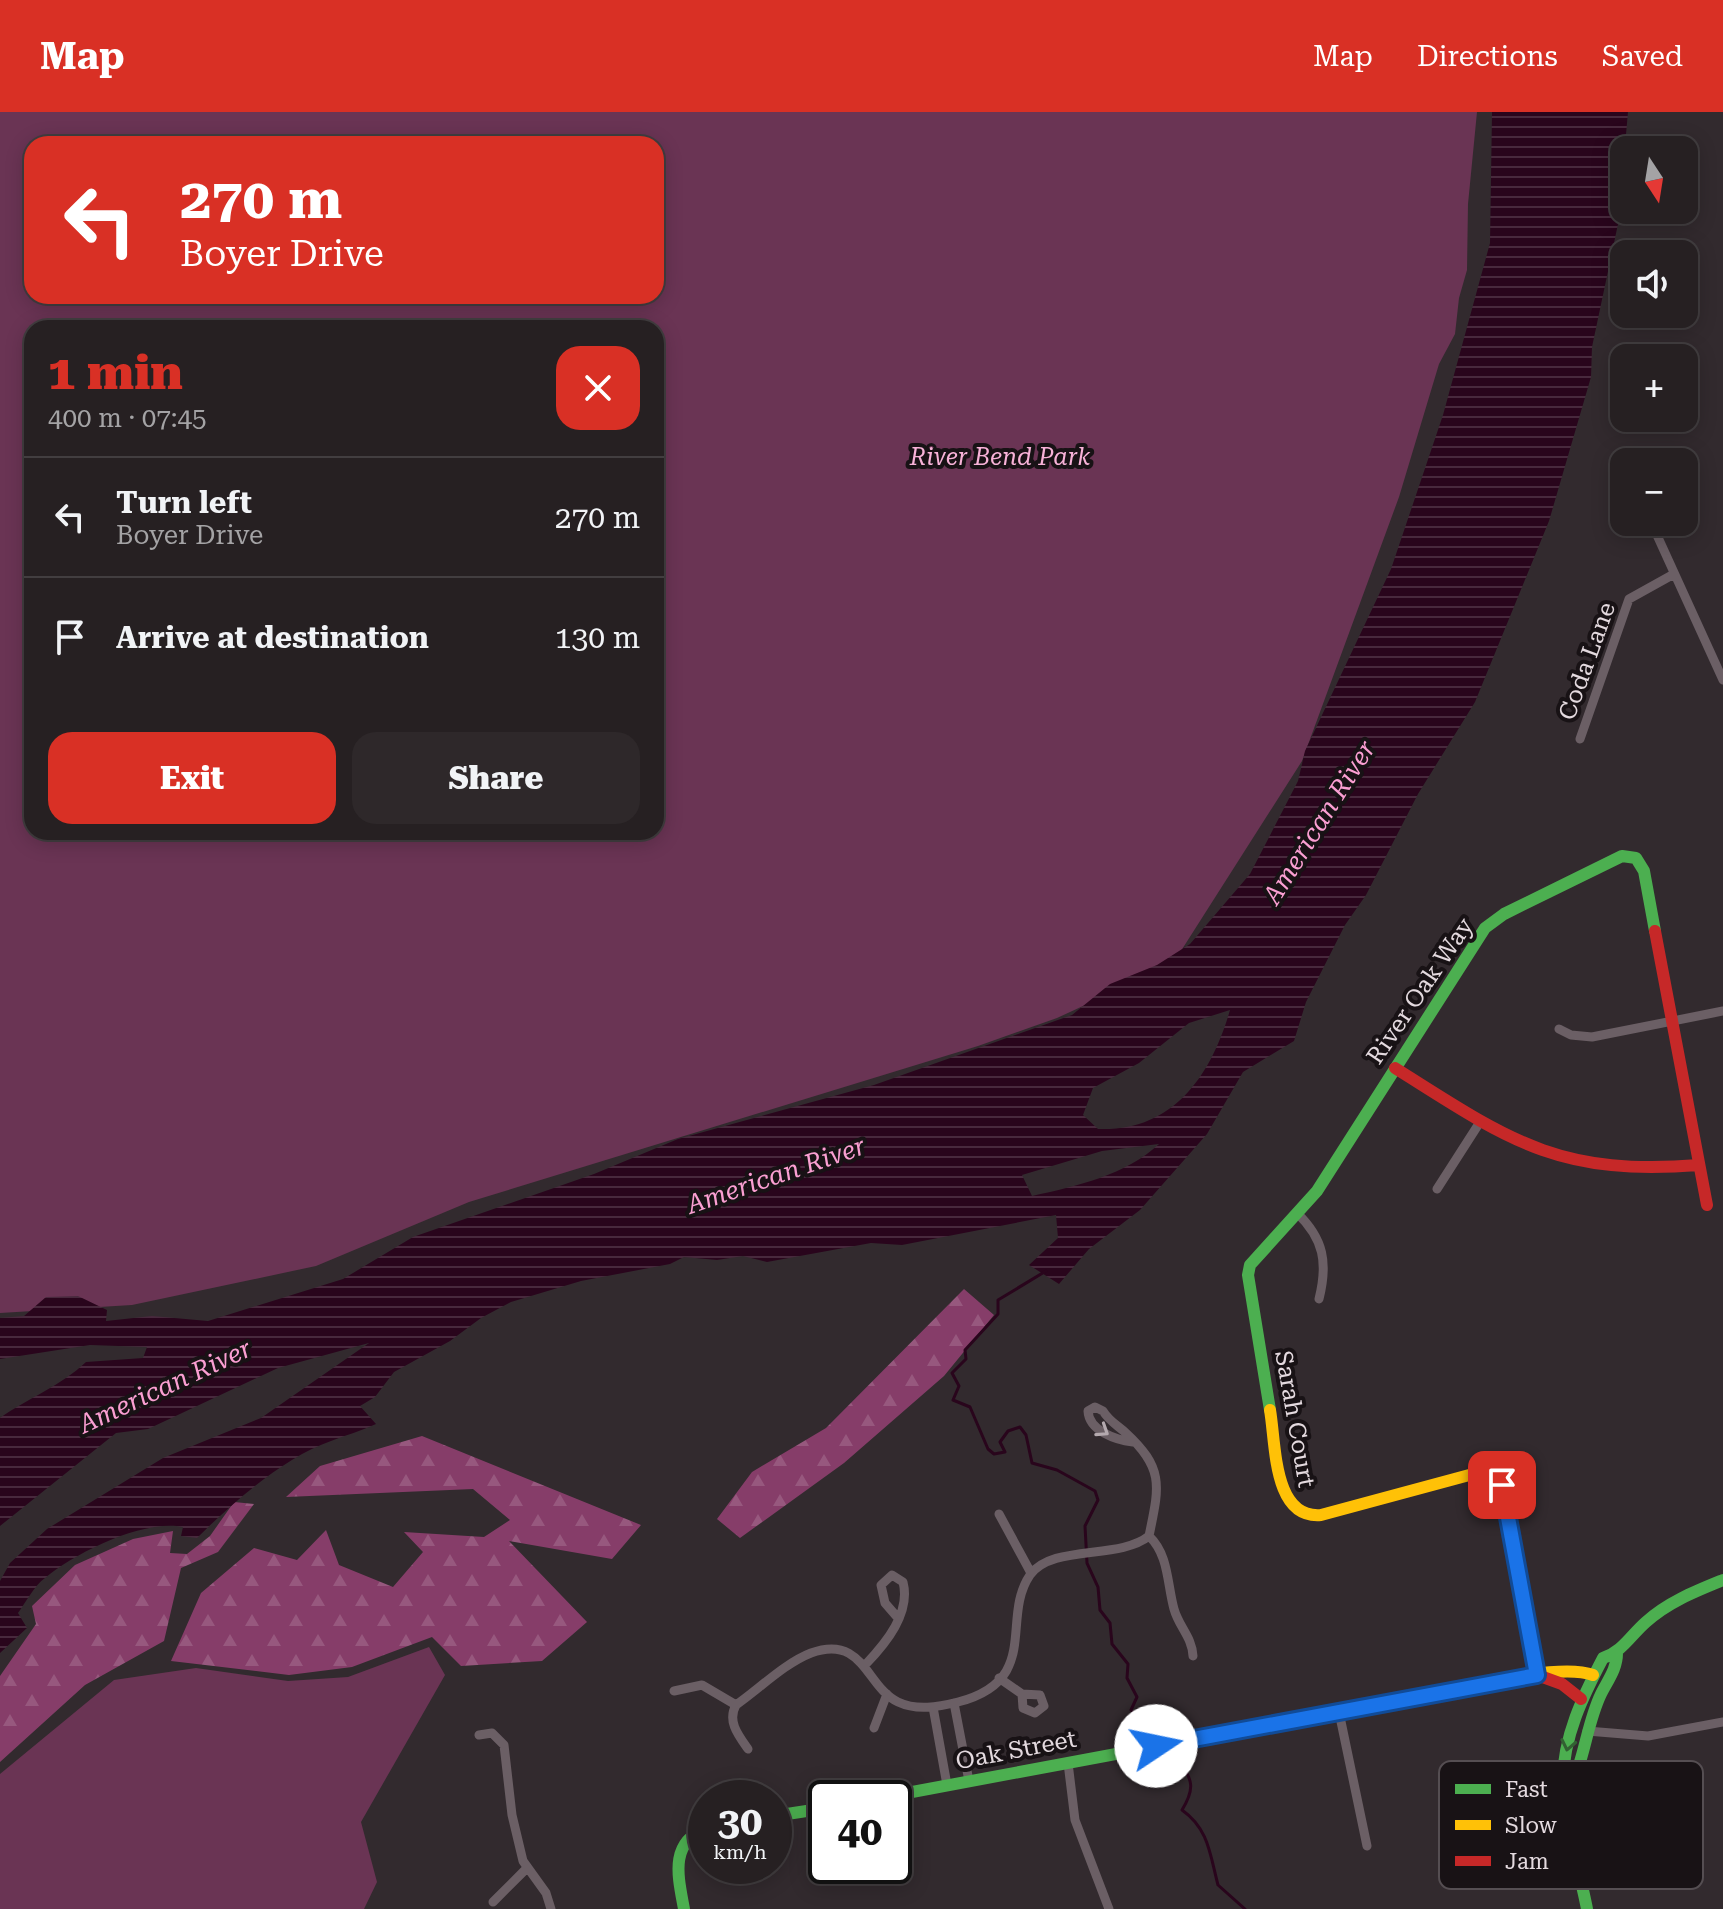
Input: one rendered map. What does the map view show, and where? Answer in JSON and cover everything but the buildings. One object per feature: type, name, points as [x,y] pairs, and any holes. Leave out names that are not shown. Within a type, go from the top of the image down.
[{"type":"street","points":[[1657,536],[1723,680]]},
{"type":"street","name":"Coda Lane","points":[[1580,739],[1629,599],[1674,574]]},
{"type":"street","name":"River Oak Way","points":[[1250,1265],[1317,1191],[1485,928],[1504,914],[1622,856],[1636,858],[1644,871],[1707,1205]]},
{"type":"street","points":[[1559,1029],[1571,1035],[1592,1037],[1723,1011]]},
{"type":"street","points":[[1395,1068],[1480,1122],[1535,1151],[1595,1168],[1633,1171],[1699,1165]]},
{"type":"street","points":[[1437,1189],[1480,1122]]},
{"type":"street","points":[[1297,1213],[1312,1228],[1322,1246],[1324,1274],[1319,1299]]},
{"type":"street","name":"Sarah Court","points":[[1250,1265],[1248,1275],[1281,1476],[1287,1501],[1293,1511],[1303,1516],[1321,1515],[1499,1467],[1537,1675]]},
{"type":"street","points":[[1133,1442],[1118,1440],[1092,1424],[1088,1411],[1100,1408],[1133,1442],[1153,1465],[1158,1483],[1149,1536],[1163,1555],[1174,1610],[1190,1636],[1193,1656]]},
{"type":"street","points":[[999,1514],[1031,1573]]},
{"type":"street","points":[[748,1749],[732,1723],[731,1714],[736,1705],[810,1653],[839,1651],[866,1664],[887,1694],[913,1707],[954,1703],[981,1693],[999,1678],[1015,1651],[1020,1604],[1031,1573],[1044,1563],[1134,1544],[1149,1536]]},
{"type":"street","points":[[1565,1761],[1581,1699],[1603,1658],[1617,1653],[1663,1609],[1723,1580]]},
{"type":"street","points":[[866,1664],[887,1641],[898,1618]]},
{"type":"street","points":[[1581,1761],[1588,1725],[1618,1664],[1617,1653]]},
{"type":"street","name":"Oak Street","points":[[912,1792],[1537,1675],[1579,1670],[1593,1675]]},
{"type":"street","points":[[1537,1675],[1562,1684],[1581,1699]]},
{"type":"street","points":[[1588,1725],[1586,1709],[1592,1695],[1593,1675]]},
{"type":"street","points":[[999,1678],[1022,1694]]},
{"type":"street","points":[[674,1691],[702,1685],[736,1705]]},
{"type":"street","points":[[874,1728],[887,1694]]},
{"type":"street","points":[[954,1703],[969,1781]]},
{"type":"street","points":[[933,1707],[947,1785]]},
{"type":"street","points":[[1339,1712],[1367,1846]]},
{"type":"street","points":[[1588,1725],[1610,1735],[1648,1736],[1723,1722]]},
{"type":"street","points":[[479,1735],[492,1733],[504,1745],[512,1815],[526,1869],[546,1893],[551,1909]]},
{"type":"street","points":[[941,1752],[963,1748]]},
{"type":"street","points":[[1068,1763],[1075,1820],[1109,1909]]},
{"type":"street","points":[[684,1909],[676,1861],[688,1837]]},
{"type":"street","points":[[493,1902],[526,1869]]},
{"type":"street","points":[[1584,1889],[1587,1909]]},
{"type":"green space","name":"River Bend Park","points":[[0,112],[1477,112],[1468,204],[1467,270],[1459,298],[1455,334],[1439,364],[1399,497],[1302,761],[1172,965],[1057,1018],[978,1046],[469,1202],[316,1266],[132,1305],[0,1313]]},
{"type":"green space","points":[[964,1289],[994,1315],[944,1376],[844,1463],[740,1538],[717,1519],[752,1472],[826,1428]]},
{"type":"green space","points":[[422,1436],[641,1525],[612,1559],[509,1541],[587,1622],[542,1661],[461,1666],[432,1637],[352,1667],[289,1675],[171,1661],[201,1593],[254,1548],[297,1560],[326,1530],[339,1565],[393,1587],[423,1552],[404,1532],[484,1537],[510,1520],[473,1489],[286,1497],[320,1466]]},
{"type":"green space","points":[[234,1502],[254,1504],[218,1552],[181,1568],[164,1641],[85,1685],[0,1762],[0,1676],[36,1624],[32,1606],[75,1565],[133,1539],[173,1531],[170,1553],[187,1554],[210,1536]]},
{"type":"green space","points":[[429,1647],[445,1675],[361,1822],[377,1882],[364,1909],[0,1909],[0,1774],[114,1680],[196,1668],[288,1681],[348,1677]]},
{"type":"water","name":"American River","points":[[1492,112],[1628,112],[1626,136],[1610,136],[1610,224],[1618,224],[1615,240],[1610,240],[1610,262],[1592,347],[1591,377],[1549,521],[1475,702],[1418,794],[1366,895],[1345,925],[1306,1002],[1294,1041],[1243,1072],[1207,1134],[1140,1210],[1089,1249],[1059,1284],[1029,1265],[1058,1238],[1056,1215],[902,1245],[871,1243],[767,1262],[743,1256],[717,1260],[684,1257],[670,1264],[581,1281],[511,1302],[394,1372],[375,1397],[360,1406],[376,1424],[295,1458],[242,1497],[197,1538],[181,1536],[183,1527],[149,1528],[110,1540],[58,1568],[37,1585],[18,1613],[27,1628],[0,1653],[0,1581],[10,1563],[47,1529],[163,1458],[261,1418],[369,1343],[278,1368],[148,1429],[116,1433],[0,1526],[0,1418],[66,1378],[86,1362],[143,1358],[147,1347],[90,1345],[0,1359],[0,1318],[24,1316],[46,1297],[78,1296],[107,1310],[106,1321],[152,1316],[208,1321],[343,1279],[413,1237],[594,1174],[678,1139],[874,1085],[1072,1015],[1110,984],[1157,965],[1190,944],[1250,874],[1298,781],[1305,751],[1391,569],[1443,415],[1490,243]],"holes":[[[1230,1010],[1222,1034],[1200,1077],[1168,1110],[1148,1121],[1098,1129],[1083,1115],[1093,1088],[1139,1063],[1189,1023]],[[1159,1144],[1132,1164],[1083,1183],[1032,1196],[1022,1175],[1102,1151]]]},
{"type":"waterway","points":[[1046,1271],[998,1300],[998,1314],[965,1350],[966,1359],[952,1373],[959,1386],[953,1400],[970,1407],[988,1449],[994,1454],[1005,1452],[1000,1442],[1008,1431],[1020,1427],[1026,1435],[1032,1463],[1057,1470],[1095,1491],[1098,1500],[1085,1526],[1087,1563],[1098,1587],[1100,1610],[1110,1623],[1112,1644],[1128,1664],[1127,1678],[1137,1697],[1131,1710],[1144,1723],[1170,1723]]},
{"type":"waterway","points":[[1179,1760],[1191,1785],[1182,1810],[1203,1834],[1218,1885],[1245,1909]]},
{"type":"traffic: fast","points":[[1270,1410],[1248,1275],[1250,1265],[1317,1191],[1485,928],[1504,914],[1622,856],[1636,858],[1644,871],[1655,931]]},
{"type":"traffic: fast","points":[[1564,1761],[1570,1733],[1603,1658],[1621,1647],[1664,1609],[1723,1580]]},
{"type":"traffic: fast","points":[[1580,1761],[1596,1706],[1614,1669],[1617,1653]]},
{"type":"traffic: fast","points":[[912,1792],[1421,1697]]},
{"type":"traffic: fast","points":[[792,1813],[808,1811]]},
{"type":"traffic: fast","points":[[684,1909],[679,1862],[688,1840]]},
{"type":"traffic: fast","points":[[1583,1889],[1587,1909]]},
{"type":"traffic: slow","points":[[1270,1410],[1276,1460],[1285,1493],[1305,1513],[1321,1515],[1499,1467],[1537,1675]]},
{"type":"traffic: slow","points":[[1421,1697],[1534,1674],[1577,1672],[1593,1675]]},
{"type":"traffic: jam","points":[[1655,931],[1707,1205]]},
{"type":"traffic: jam","points":[[1395,1068],[1471,1116],[1537,1148],[1608,1165],[1699,1165]]},
{"type":"traffic: jam","points":[[1540,1676],[1562,1684],[1581,1699]]},
{"type":"route","points":[[1156,1746],[1537,1675],[1502,1485]]}]
